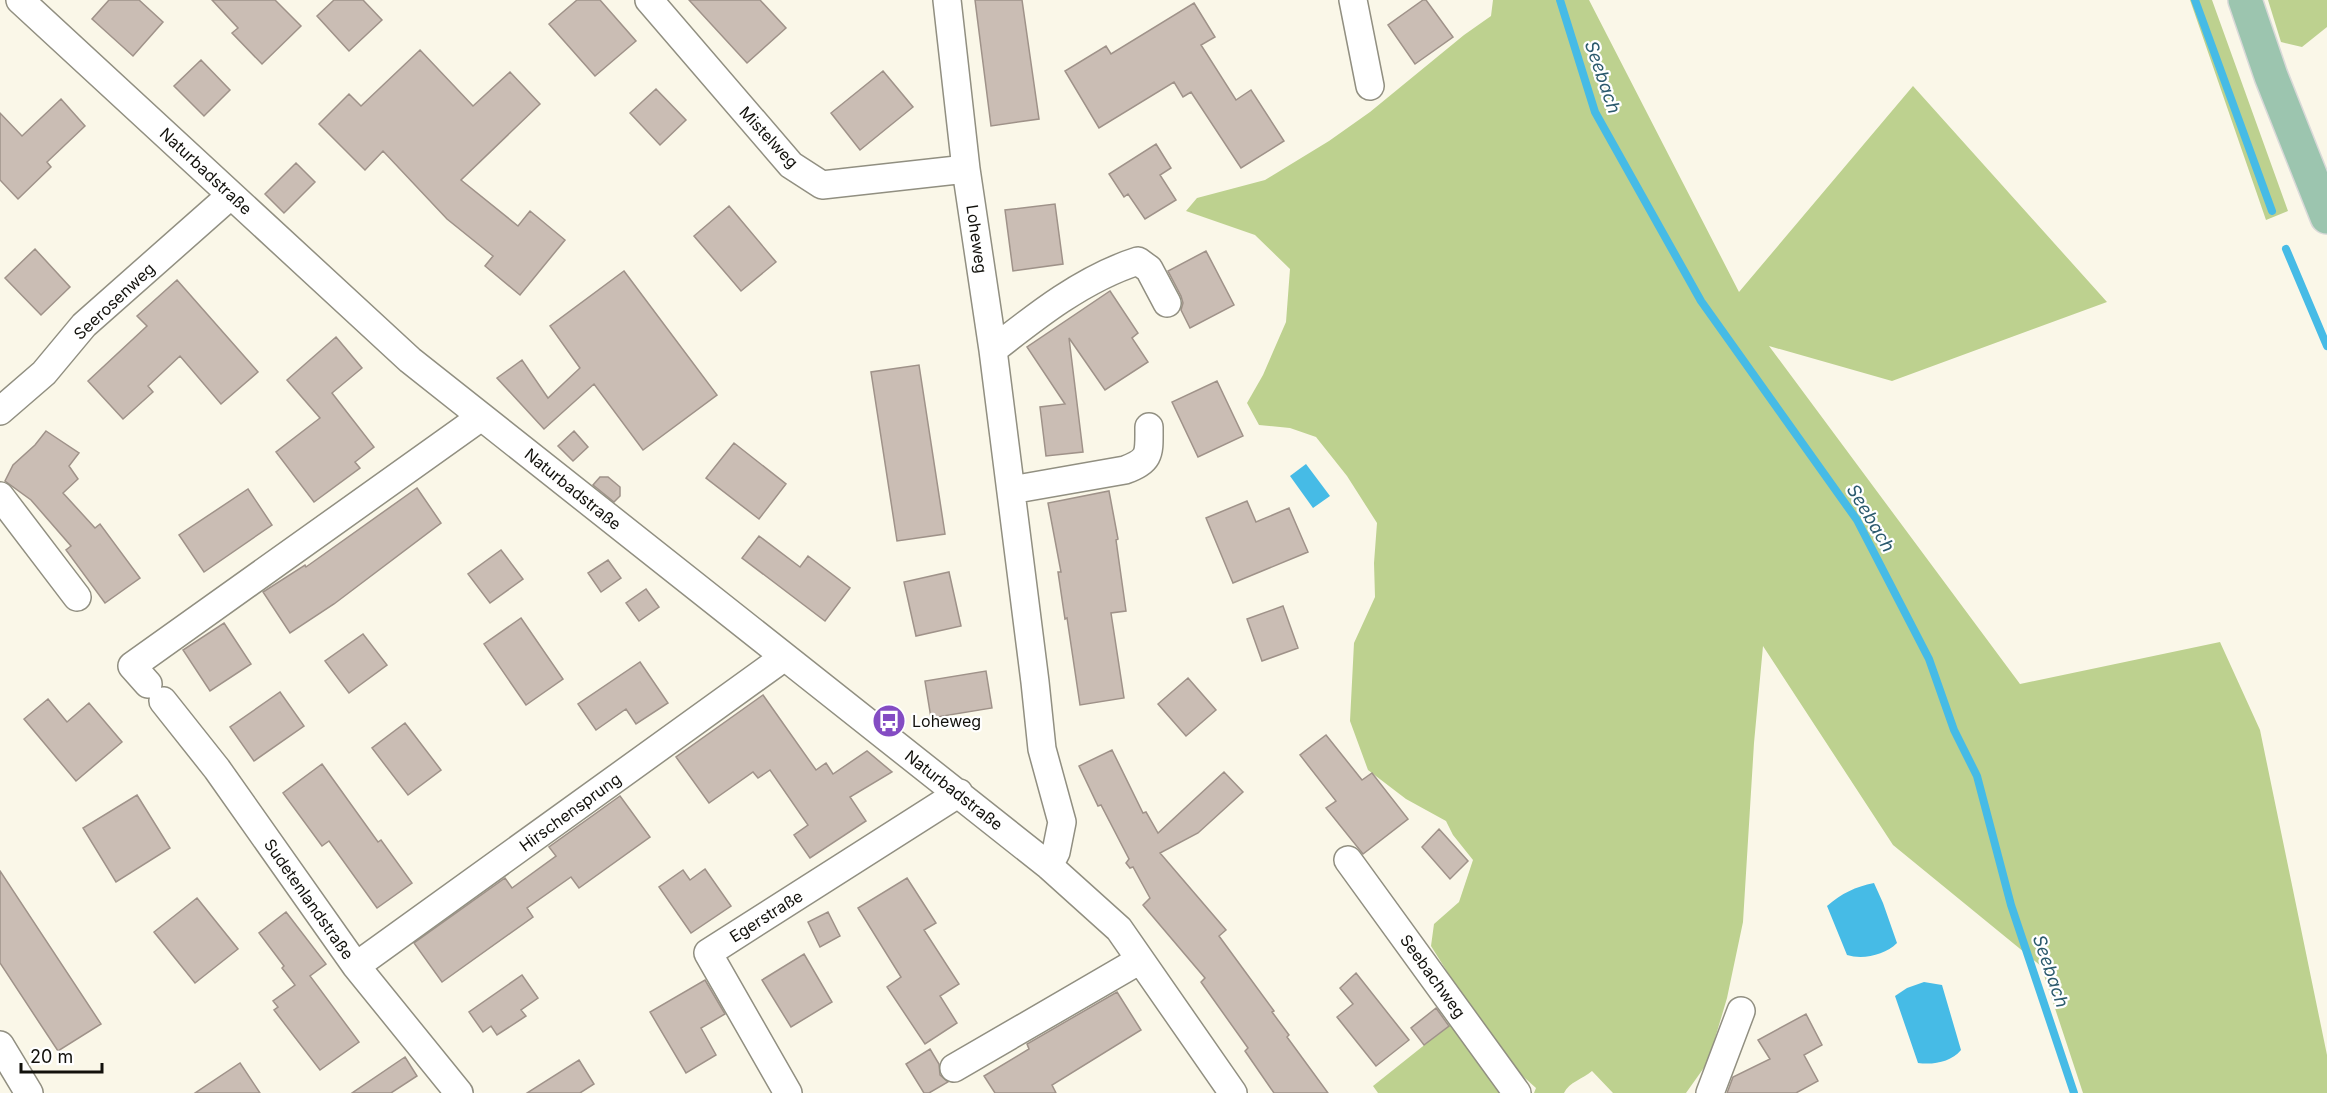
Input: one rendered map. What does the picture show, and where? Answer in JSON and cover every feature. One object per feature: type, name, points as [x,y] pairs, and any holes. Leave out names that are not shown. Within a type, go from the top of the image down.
[{"type":"main road","points":[[2245,0],[2271,76],[2327,218]]},
{"type":"street","name":"Naturbadstraße","points":[[20,0],[410,360],[783,657],[959,793],[1049,866],[1119,929],[1233,1093]]},
{"type":"street","name":"Mistelweg","points":[[649,0],[791,165],[822,185],[966,170]]},
{"type":"street","name":"Loheweg","points":[[947,0],[966,170],[993,350],[1042,749],[1062,822],[1056,852],[1049,866]]},
{"type":"street","points":[[1353,0],[1370,86]]},
{"type":"street","name":"Seerosenweg","points":[[0,411],[44,373],[84,325],[231,195]]},
{"type":"street","points":[[993,350],[1025,325],[1083,286],[1114,268],[1138,261],[1149,269],[1167,303]]},
{"type":"street","name":"Sudetenlandstraße","points":[[459,1093],[356,966],[217,769],[132,666],[481,417]]},
{"type":"street","points":[[1011,490],[1125,470],[1142,464],[1149,452],[1149,427]]},
{"type":"street","points":[[0,496],[77,597]]},
{"type":"street","name":"Hirschensprung","points":[[356,966],[783,657]]},
{"type":"street","name":"Egerstraße","points":[[788,1093],[708,953],[959,793]]},
{"type":"street","name":"Seebachweg","points":[[1348,860],[1517,1093]]},
{"type":"street","points":[[954,1068],[1140,960]]},
{"type":"street","points":[[1710,1093],[1741,1011]]},
{"type":"street","points":[[0,1045],[29,1093]]},
{"type":"green space","points":[[1493,0],[1589,0],[1739,292],[1913,86],[2107,302],[1892,381],[1769,346],[2020,684],[2220,642],[2260,730],[2327,1055],[2327,1093],[2083,1093],[2041,966],[1893,845],[1763,646],[1754,743],[1743,922],[1727,998],[1708,1062],[1686,1093],[1613,1093],[1592,1071],[1573,1083],[1564,1093],[1534,1093],[1536,1088],[1507,1062],[1485,1032],[1431,946],[1434,924],[1459,902],[1473,860],[1453,835],[1446,821],[1406,799],[1368,770],[1350,721],[1354,643],[1375,597],[1374,563],[1377,523],[1347,476],[1316,437],[1290,428],[1259,425],[1247,403],[1263,375],[1286,322],[1290,269],[1255,235],[1186,211],[1197,198],[1265,180],[1329,141],[1370,112],[1464,35],[1491,16]]},
{"type":"green space","points":[[2190,0],[2212,0],[2288,211],[2266,220]]},
{"type":"green space","points":[[2268,0],[2327,0],[2327,27],[2302,47],[2281,42]]},
{"type":"green space","points":[[1452,1023],[1504,1093],[1378,1093],[1373,1086]]},
{"type":"water","points":[[1306,464],[1330,496],[1313,508],[1290,476]]},
{"type":"water","points":[[1874,883],[1897,943],[1886,951],[1874,955],[1860,957],[1847,955],[1827,906],[1849,891]]},
{"type":"water","points":[[1924,982],[1942,985],[1961,1050],[1947,1060],[1930,1064],[1918,1063],[1895,996],[1907,988]]},
{"type":"building","points":[[109,0],[139,0],[163,22],[133,56],[92,19]]},
{"type":"building","points":[[212,0],[275,0],[301,26],[262,64],[232,33],[238,28]]},
{"type":"building","points":[[334,0],[363,0],[382,20],[349,51],[317,16]]},
{"type":"building","points":[[577,0],[600,0],[636,41],[595,76],[549,24]]},
{"type":"building","points":[[689,0],[760,0],[786,28],[747,63]]},
{"type":"building","points":[[975,0],[1022,0],[1039,119],[991,126]]},
{"type":"building","points":[[1426,0],[1453,37],[1415,64],[1388,25]]},
{"type":"building","points":[[1194,3],[1215,37],[1201,45],[1236,100],[1251,90],[1284,141],[1241,168],[1191,92],[1183,97],[1174,82],[1099,128],[1065,71],[1106,46],[1111,54]]},
{"type":"building","points":[[420,50],[473,106],[510,72],[540,104],[461,180],[518,226],[530,211],[565,240],[520,295],[485,266],[493,256],[447,219],[383,151],[365,170],[319,124],[349,94],[361,106]]},
{"type":"building","points":[[201,60],[230,90],[204,116],[174,86]]},
{"type":"building","points":[[883,71],[913,107],[860,150],[831,113]]},
{"type":"building","points":[[656,89],[686,120],[660,145],[630,113]]},
{"type":"building","points":[[61,99],[85,126],[47,162],[51,167],[18,199],[0,180],[0,113],[22,136]]},
{"type":"building","points":[[1156,144],[1171,168],[1160,175],[1176,200],[1145,219],[1128,194],[1124,197],[1109,174]]},
{"type":"building","points":[[296,163],[315,182],[284,213],[265,194]]},
{"type":"building","points":[[1055,204],[1063,264],[1013,271],[1005,210]]},
{"type":"building","points":[[729,206],[776,262],[741,291],[694,236]]},
{"type":"building","points":[[35,249],[70,287],[41,315],[5,278]]},
{"type":"building","points":[[1206,251],[1234,305],[1190,328],[1181,310],[1183,303],[1181,296],[1168,271]]},
{"type":"building","points":[[624,271],[717,395],[643,450],[594,384],[544,429],[497,378],[522,360],[548,398],[580,368],[550,326]]},
{"type":"building","points":[[177,280],[258,372],[221,404],[180,356],[148,386],[153,392],[123,419],[88,381],[147,326],[137,316]]},
{"type":"building","points":[[1110,291],[1138,333],[1132,338],[1148,362],[1105,390],[1069,338],[1083,452],[1046,456],[1040,407],[1065,404],[1027,347]]},
{"type":"building","points":[[336,337],[362,368],[332,393],[374,447],[355,462],[360,468],[314,502],[276,452],[320,418],[287,380]]},
{"type":"building","points":[[919,365],[945,534],[897,541],[871,372]]},
{"type":"building","points":[[1217,381],[1243,436],[1198,457],[1172,402]]},
{"type":"building","points":[[46,431],[79,453],[69,466],[78,479],[63,493],[95,528],[100,524],[140,578],[105,603],[66,550],[71,546],[31,500],[5,481],[13,465],[35,445]]},
{"type":"building","points":[[574,431],[588,447],[573,461],[558,446]]},
{"type":"building","points":[[734,443],[786,484],[759,519],[706,478]]},
{"type":"building","points":[[600,477],[608,477],[620,487],[620,496],[614,502],[593,485]]},
{"type":"building","points":[[417,488],[441,523],[334,604],[290,633],[263,592],[305,565],[306,567]]},
{"type":"building","points":[[248,489],[272,525],[204,572],[179,535]]},
{"type":"building","points":[[1109,491],[1118,539],[1116,540],[1126,611],[1111,613],[1124,698],[1080,705],[1058,572],[1061,572],[1048,503]]},
{"type":"building","points":[[1247,501],[1256,522],[1289,508],[1308,552],[1233,583],[1206,518]]},
{"type":"building","points":[[759,536],[800,567],[808,556],[850,588],[825,621],[742,558]]},
{"type":"building","points":[[501,550],[523,579],[490,603],[468,574]]},
{"type":"building","points":[[608,560],[621,578],[601,592],[588,573]]},
{"type":"building","points":[[949,572],[961,626],[916,636],[904,582]]},
{"type":"building","points":[[646,589],[659,607],[639,621],[626,603]]},
{"type":"building","points":[[1283,606],[1298,648],[1262,661],[1247,619]]},
{"type":"building","points":[[521,618],[563,679],[526,705],[484,644]]},
{"type":"building","points":[[224,623],[251,664],[210,691],[183,650]]},
{"type":"building","points":[[363,634],[387,665],[349,693],[325,661]]},
{"type":"building","points":[[640,662],[668,703],[636,724],[626,709],[596,730],[578,704]]},
{"type":"building","points":[[986,671],[992,708],[931,718],[925,681]]},
{"type":"building","points":[[1188,678],[1216,710],[1186,736],[1158,704]]},
{"type":"building","points":[[280,692],[304,726],[254,761],[230,727]]},
{"type":"building","points":[[763,695],[816,770],[826,763],[833,774],[867,751],[892,772],[850,797],[866,821],[810,858],[794,835],[808,825],[770,770],[758,778],[753,772],[709,803],[676,757]]},
{"type":"building","points":[[48,699],[67,722],[89,703],[122,742],[76,781],[24,719]]},
{"type":"building","points":[[405,723],[441,770],[408,795],[372,748]]},
{"type":"building","points":[[1326,735],[1362,780],[1372,773],[1408,819],[1363,854],[1326,808],[1336,801],[1300,755]]},
{"type":"building","points":[[1112,750],[1143,813],[1146,812],[1158,833],[1224,772],[1243,792],[1198,833],[1160,853],[1226,930],[1219,936],[1274,1011],[1272,1012],[1289,1035],[1287,1037],[1328,1093],[1274,1093],[1245,1051],[1248,1048],[1201,982],[1205,978],[1143,905],[1150,898],[1133,867],[1130,868],[1126,863],[1129,859],[1101,805],[1098,806],[1079,766]]},
{"type":"building","points":[[322,764],[378,842],[381,840],[412,883],[377,908],[329,841],[322,846],[283,793]]},
{"type":"building","points":[[137,795],[170,848],[116,882],[83,828]]},
{"type":"building","points":[[620,796],[650,837],[579,888],[571,877],[527,908],[533,917],[442,982],[414,943],[505,878],[512,888],[556,856],[549,847]]},
{"type":"building","points":[[1439,829],[1468,861],[1450,879],[1422,847]]},
{"type":"building","points":[[705,869],[731,906],[691,933],[659,887],[683,870],[690,880]]},
{"type":"building","points":[[0,871],[101,1024],[58,1051],[0,963]]},
{"type":"building","points":[[907,878],[936,923],[924,930],[959,984],[940,996],[957,1023],[925,1044],[887,987],[901,977],[858,908]]},
{"type":"building","points":[[197,898],[238,949],[195,983],[154,932]]},
{"type":"building","points":[[286,912],[326,964],[310,976],[359,1042],[320,1070],[274,1010],[278,1007],[273,1001],[295,985],[259,933]]},
{"type":"building","points":[[828,912],[840,936],[820,947],[808,922]]},
{"type":"building","points":[[804,954],[832,1002],[791,1027],[762,980]]},
{"type":"building","points":[[1356,973],[1409,1040],[1376,1066],[1337,1017],[1353,1004],[1340,988]]},
{"type":"building","points":[[522,975],[538,998],[521,1010],[526,1016],[497,1035],[491,1026],[483,1032],[469,1012]]},
{"type":"building","points":[[705,980],[725,1014],[701,1028],[716,1055],[686,1073],[650,1012]]},
{"type":"building","points":[[1117,992],[1141,1030],[1052,1085],[1056,1093],[995,1093],[984,1076],[1029,1049],[1027,1044]]},
{"type":"building","points":[[1436,1008],[1449,1026],[1424,1045],[1411,1028]]},
{"type":"building","points":[[1806,1014],[1822,1045],[1804,1055],[1818,1081],[1796,1093],[1727,1093],[1733,1077],[1770,1059],[1758,1040]]},
{"type":"building","points":[[930,1049],[939,1064],[940,1075],[948,1082],[929,1093],[924,1093],[906,1064]]},
{"type":"building","points":[[405,1057],[417,1076],[391,1093],[352,1093]]},
{"type":"building","points":[[579,1060],[594,1084],[580,1093],[527,1093]]},
{"type":"building","points":[[240,1063],[260,1093],[195,1093]]},
{"type":"waterway","name":"Seebach","points":[[1560,0],[1595,112],[1701,301],[1857,520],[1929,659],[1954,730],[1977,776],[2011,905],[2074,1093]]},
{"type":"waterway","points":[[2195,0],[2272,211]]},
{"type":"waterway","points":[[2286,249],[2327,346]]},
{"type":"place","name":"Loheweg","points":[[889,721]]}]
